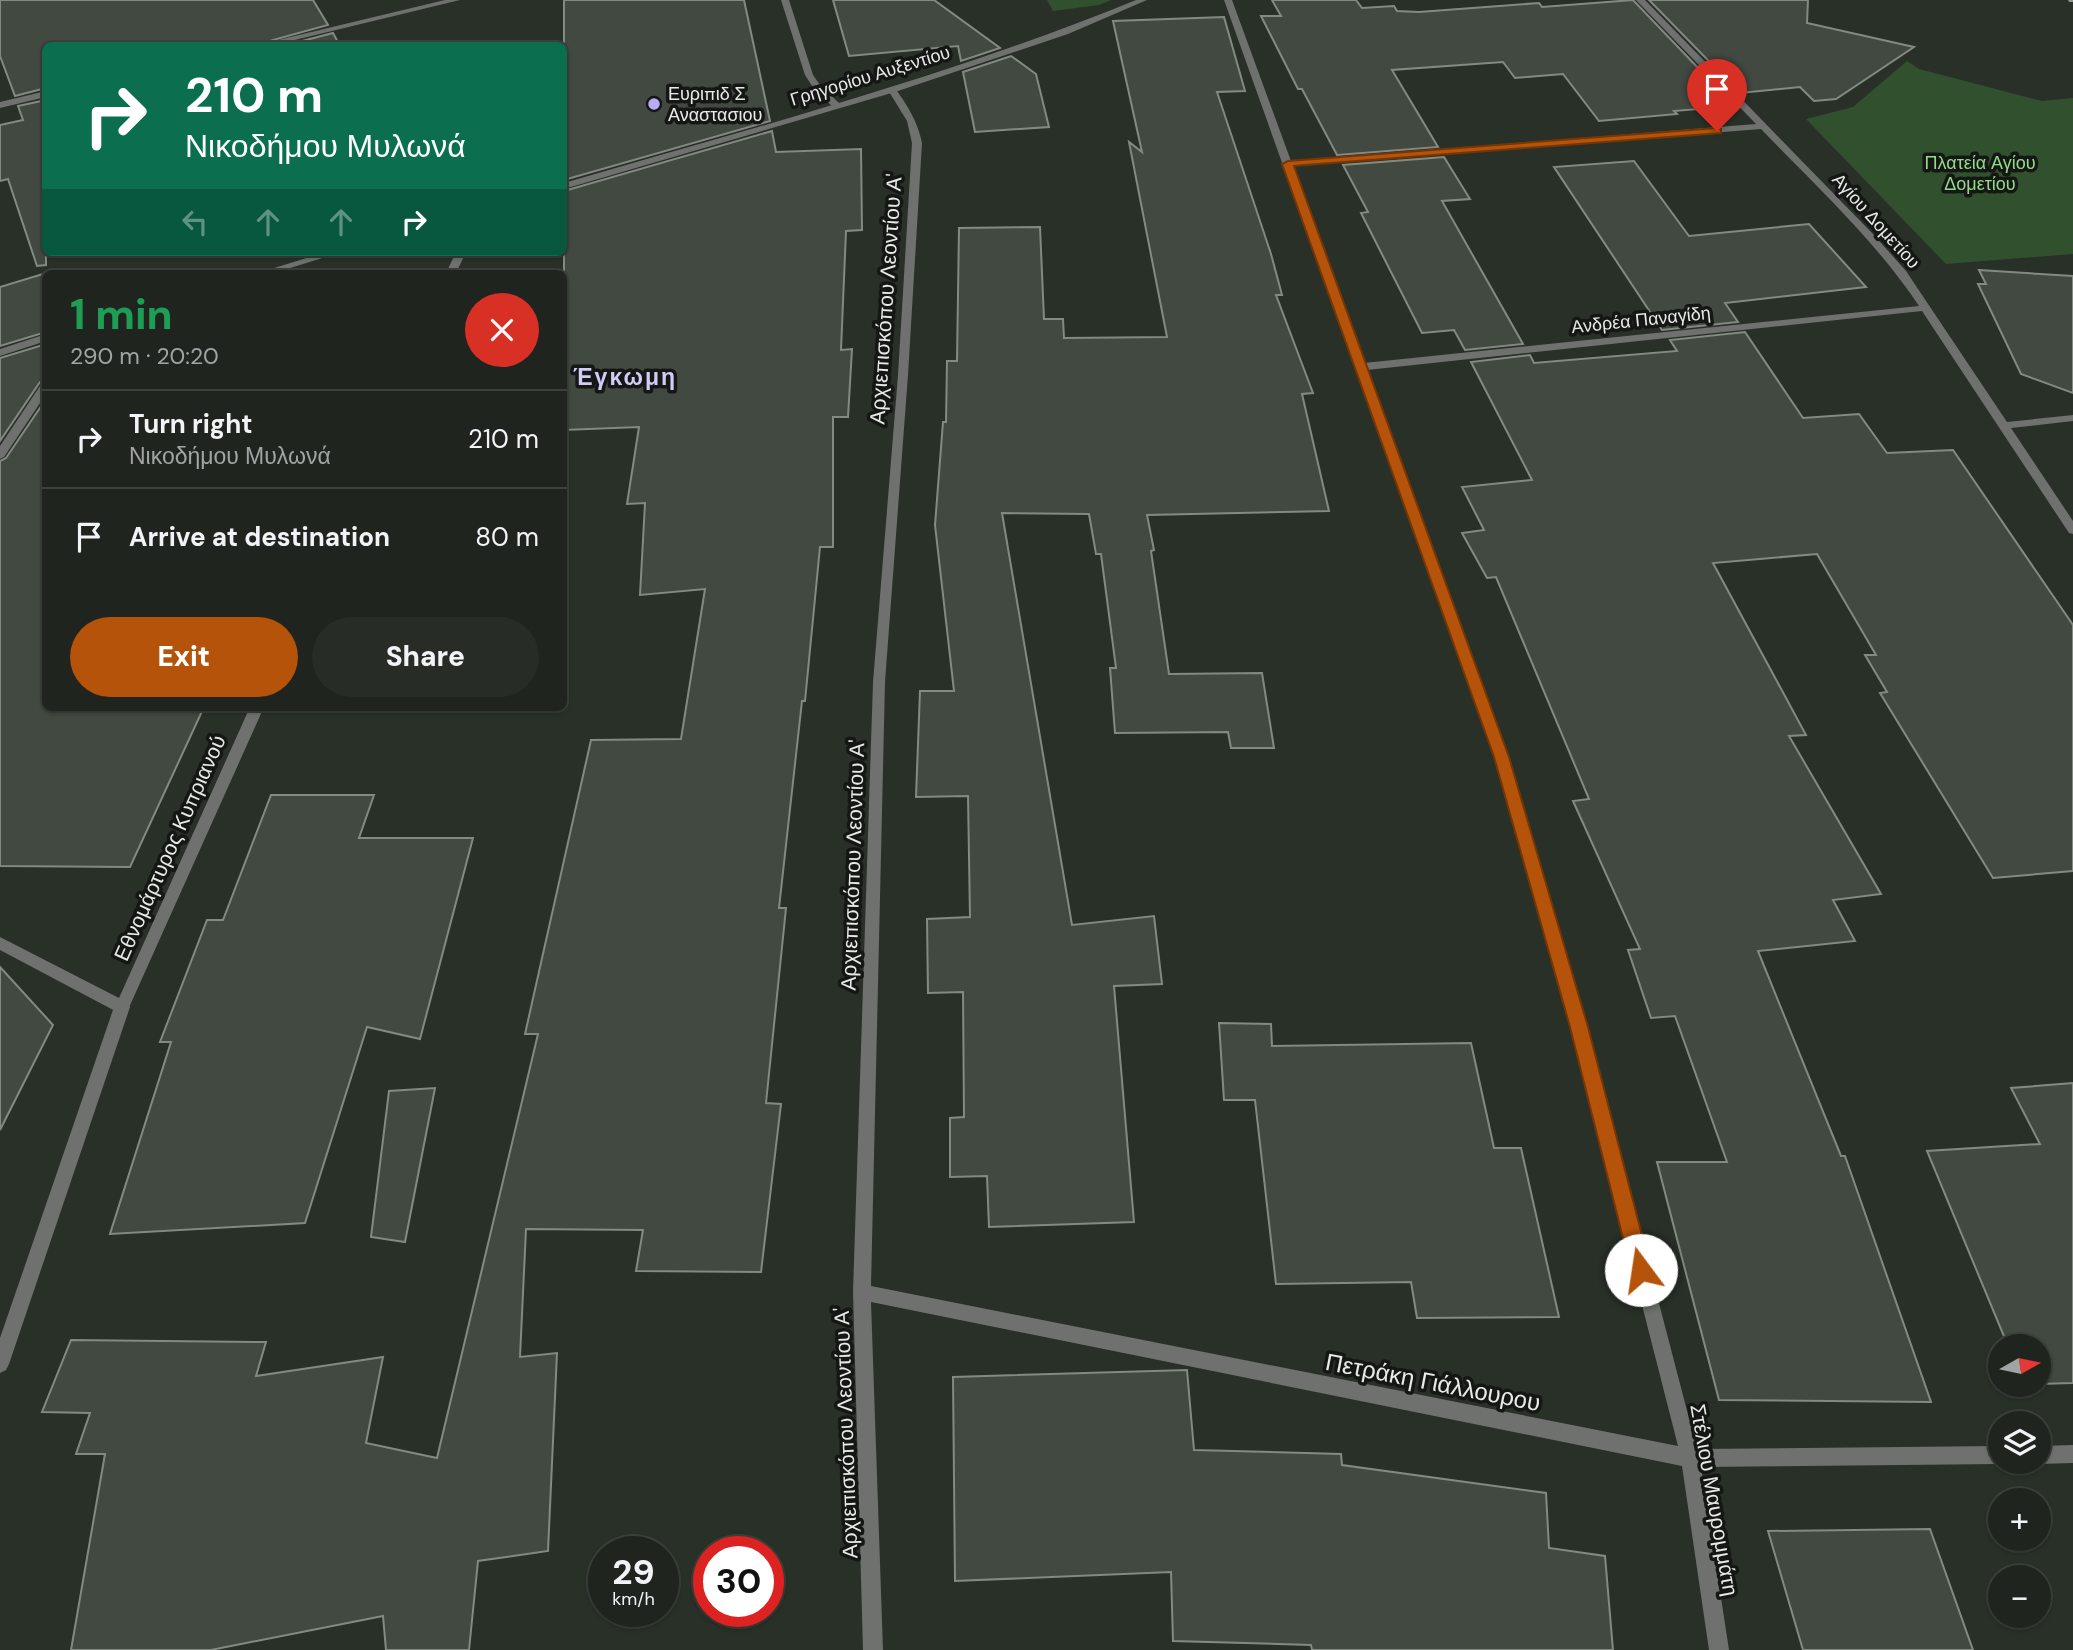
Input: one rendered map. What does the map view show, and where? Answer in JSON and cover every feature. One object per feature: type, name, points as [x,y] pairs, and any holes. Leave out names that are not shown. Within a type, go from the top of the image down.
[{"type":"street","points":[[274,42],[456,0]]},
{"type":"street","points":[[785,0],[808,75],[836,105]]},
{"type":"street","name":"Γρηγορίου Αυξεντίου","points":[[567,185],[892,90],[1065,32],[1143,0]]},
{"type":"street","name":"Στέλιου Μαυρομμάτη","points":[[1228,0],[1501,757],[1579,1027],[1690,1458],[1718,1650]]},
{"type":"street","name":"Αγίου Δομετίου","points":[[1640,0],[1870,236],[1902,273],[2073,530]]},
{"type":"street","name":"Αρχιεπισκόπου Λεοντίου Α'","points":[[873,1650],[862,1292],[879,682],[903,376],[917,143],[916,130],[906,109],[892,90]]},
{"type":"street","points":[[0,105],[42,95]]},
{"type":"street","points":[[1288,164],[1763,127]]},
{"type":"street","points":[[274,270],[323,256]]},
{"type":"street","name":"Ανδρέα Παναγίδη","points":[[1361,368],[1924,308]]},
{"type":"street","points":[[0,352],[42,338]]},
{"type":"street","points":[[0,455],[42,391]]},
{"type":"street","points":[[2002,426],[2073,418]]},
{"type":"street","name":"Εθνομάρτυρος Κυπριανού","points":[[0,1364],[122,1007],[255,711]]},
{"type":"street","points":[[0,943],[122,1007]]},
{"type":"street","name":"Πετράκη Γιάλλουρου","points":[[862,1292],[1690,1458],[1988,1455]]},
{"type":"street","points":[[2051,1455],[2073,1454]]},
{"type":"green space","points":[[1047,0],[1111,0],[1099,5],[1053,11]]},
{"type":"green space","name":"Πλατεία Αγίου Δομετίου","points":[[1907,61],[1919,69],[2042,101],[2073,98],[2073,254],[1946,264],[1806,119],[1853,107]]},
{"type":"building","points":[[0,0],[313,0],[328,25],[266,42],[42,42],[42,89],[15,96],[0,56]]},
{"type":"building","points":[[564,0],[744,0],[770,121],[567,179],[567,42],[564,42]]},
{"type":"building","points":[[833,0],[934,0],[1000,48],[961,61],[958,46],[849,56]]},
{"type":"building","points":[[1272,0],[1356,0],[1362,8],[1394,6],[1397,11],[1419,12],[1539,3],[1542,7],[1633,0],[1724,95],[1690,98],[1699,109],[1674,111],[1677,114],[1599,121],[1563,74],[1515,78],[1503,62],[1392,70],[1438,147],[1337,155],[1302,89],[1298,89],[1261,16],[1281,16]]},
{"type":"building","points":[[1649,0],[1808,0],[1807,23],[1914,47],[1836,99],[1814,101],[1800,87],[1740,93]]},
{"type":"building","points":[[1224,17],[1245,91],[1217,92],[1271,254],[1282,295],[1276,295],[1313,393],[1302,394],[1329,511],[1147,515],[1154,550],[1151,551],[1169,674],[1262,673],[1274,748],[1231,748],[1228,732],[1115,733],[1110,668],[1116,668],[1101,554],[1096,554],[1089,514],[1002,513],[1072,925],[1154,916],[1162,984],[1114,986],[1134,1222],[989,1227],[987,1176],[950,1177],[950,1118],[964,1117],[963,992],[928,993],[927,919],[970,917],[968,796],[916,797],[920,691],[954,691],[935,525],[943,422],[946,422],[947,361],[957,361],[959,228],[1040,227],[1044,319],[1063,319],[1064,338],[1167,337],[1129,142],[1142,152],[1113,21]]},
{"type":"building","points":[[333,33],[338,42],[298,42]]},
{"type":"building","points":[[1011,56],[1036,74],[1049,127],[975,132],[963,72]]},
{"type":"building","points":[[42,101],[42,256],[46,256],[46,265],[37,266],[8,179],[0,181],[0,125],[23,120],[18,106]]},
{"type":"building","points":[[772,131],[776,152],[861,149],[862,230],[846,231],[841,350],[852,349],[848,417],[833,417],[833,547],[820,547],[805,701],[802,701],[779,908],[786,908],[766,1103],[781,1104],[761,1272],[636,1271],[643,1230],[526,1229],[520,1357],[557,1353],[548,1551],[478,1561],[469,1650],[386,1650],[383,1616],[211,1650],[71,1650],[105,1454],[76,1454],[90,1413],[42,1412],[71,1340],[266,1342],[256,1376],[383,1357],[366,1443],[437,1458],[538,1034],[525,1034],[591,740],[681,739],[705,589],[640,595],[645,503],[627,504],[639,427],[567,430],[567,270],[564,270],[564,256],[567,256],[567,190]]},
{"type":"building","points":[[1444,157],[1470,199],[1442,201],[1523,344],[1465,350],[1454,330],[1422,333],[1361,213],[1368,212],[1343,165]]},
{"type":"building","points":[[1634,161],[1689,236],[1809,224],[1866,287],[1725,303],[1738,322],[1662,330],[1554,167]]},
{"type":"building","points":[[1979,270],[2073,276],[2073,393],[2021,374],[1978,284],[1986,284]]},
{"type":"building","points":[[42,274],[42,333],[0,346],[0,287]]},
{"type":"building","points":[[1745,332],[1803,418],[1859,414],[1887,453],[1953,450],[2073,625],[2073,871],[1993,878],[1880,693],[1887,692],[1865,655],[1876,655],[1817,554],[1713,563],[1806,735],[1789,736],[1881,894],[1833,900],[1855,941],[1758,951],[1841,1156],[1845,1156],[1931,1402],[1719,1400],[1657,1162],[1727,1162],[1675,1016],[1651,1018],[1628,950],[1640,949],[1573,801],[1589,799],[1496,577],[1487,578],[1462,533],[1484,530],[1462,487],[1532,480],[1471,362],[1530,355],[1534,363],[1677,351],[1670,340]]},
{"type":"building","points":[[42,345],[42,381],[0,441],[0,358]]},
{"type":"building","points":[[42,405],[42,711],[202,711],[130,867],[0,866],[0,461],[6,458]]},
{"type":"building","points":[[271,795],[374,795],[359,838],[473,838],[420,1039],[367,1027],[305,1223],[110,1234],[171,1042],[160,1042],[207,920],[223,920]]},
{"type":"building","points":[[0,967],[53,1025],[0,1130]]},
{"type":"building","points":[[1219,1023],[1271,1024],[1272,1046],[1471,1043],[1494,1148],[1521,1148],[1559,1317],[1417,1318],[1411,1282],[1276,1284],[1255,1100],[1224,1100]]},
{"type":"building","points":[[2073,1083],[2073,1383],[2051,1384],[2051,1334],[2003,1334],[1927,1151],[2040,1144],[2011,1088]]},
{"type":"building","points":[[435,1088],[405,1242],[371,1237],[389,1091]]},
{"type":"building","points":[[1187,1370],[1194,1450],[1341,1454],[1342,1465],[1546,1493],[1549,1548],[1605,1556],[1613,1650],[1312,1650],[1311,1645],[1173,1641],[1171,1572],[955,1581],[953,1377]]},
{"type":"building","points":[[1930,1529],[1973,1650],[1803,1650],[1768,1531]]},
{"type":"place","name":"Ευριπιδ Σ Αναστασιου","points":[[654,104]]},
{"type":"district","name":"Έγκωμη","points":[[625,377]]},
{"type":"route","points":[[1641,1270],[1579,1027],[1501,757],[1288,164],[1717,131]]}]
